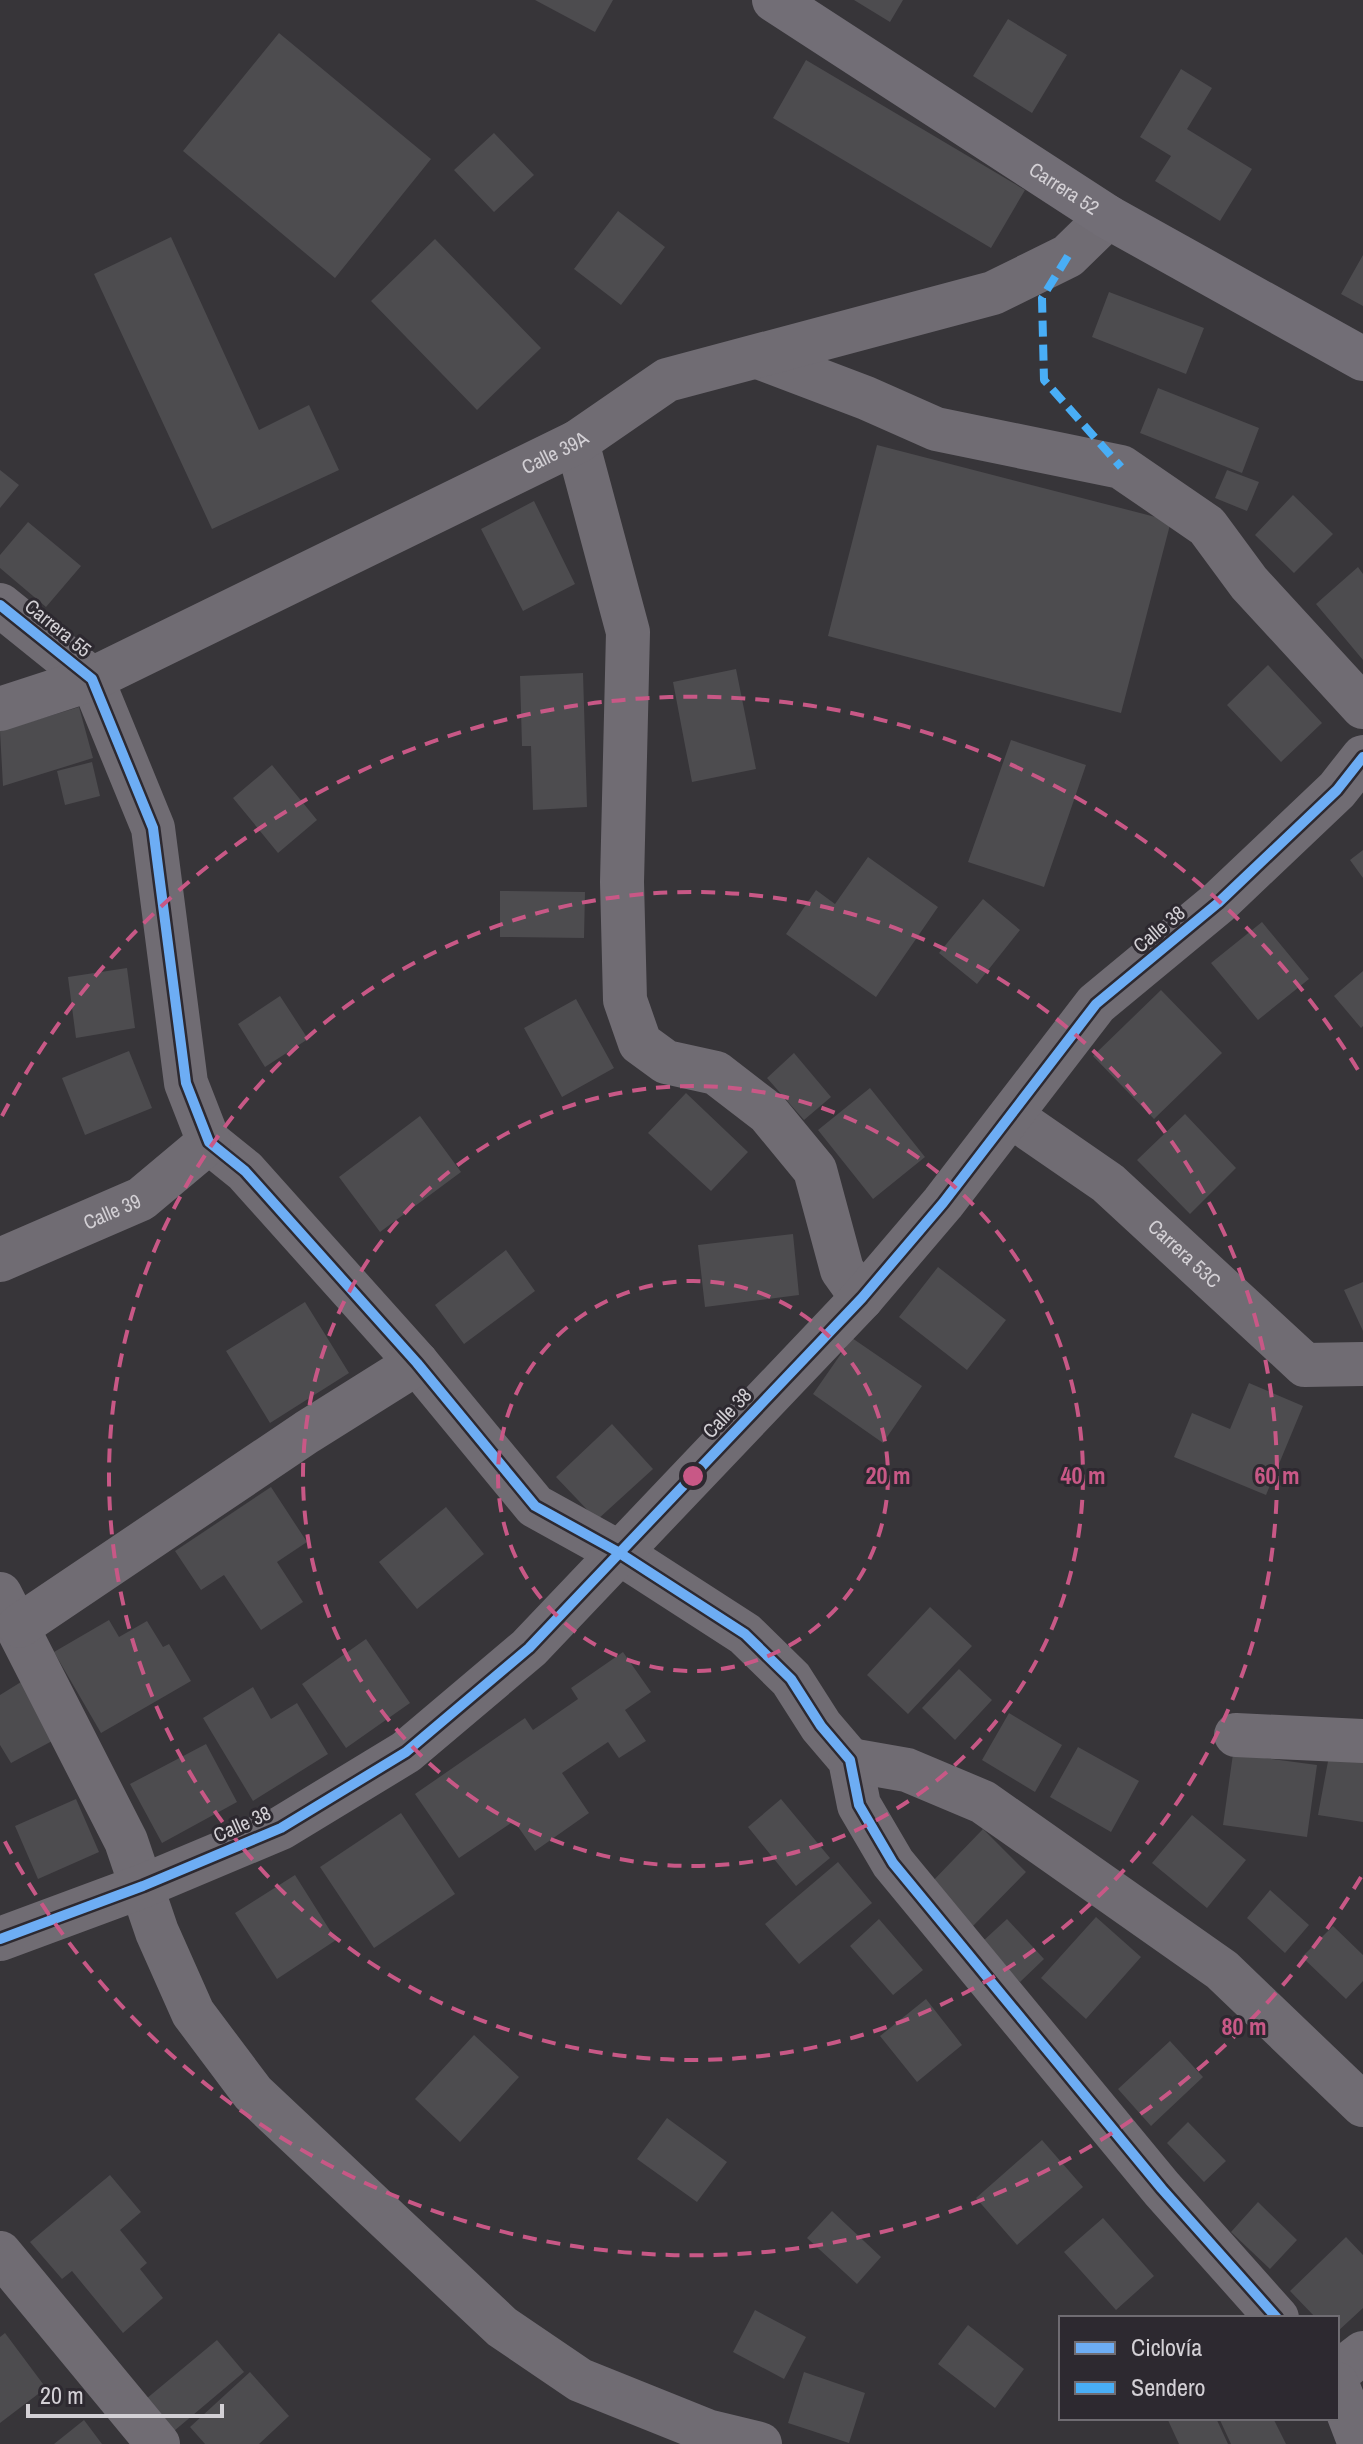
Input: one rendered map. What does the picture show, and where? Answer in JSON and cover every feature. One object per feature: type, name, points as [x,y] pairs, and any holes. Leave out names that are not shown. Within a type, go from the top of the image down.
[{"type":"street","name":"Carrera 52","points":[[774,0],[1108,217],[1363,359]]},
{"type":"street","name":"Calle 39A","points":[[0,709],[92,679],[577,442],[667,380],[993,293],[1068,256],[1108,217]]},
{"type":"street","points":[[866,398],[859,370],[874,340],[896,317]]},
{"type":"street","points":[[758,357],[866,398],[936,429],[1121,467],[1152,484],[1207,526],[1249,583],[1363,707]]},
{"type":"street","points":[[577,442],[628,632],[622,882],[625,1000],[640,1043],[666,1062],[716,1073],[768,1113],[815,1170],[842,1270],[862,1298]]},
{"type":"street","name":"Carrera 55","points":[[0,605],[92,679]]},
{"type":"street","points":[[92,679],[153,828],[186,1083],[209,1142],[245,1171],[417,1363],[479,1443],[535,1506],[618,1552],[745,1634],[791,1679],[821,1726],[850,1760],[859,1805],[893,1863],[1162,2189],[1275,2316]]},
{"type":"street","name":"Calle 38","points":[[0,1939],[143,1886],[281,1828],[406,1752],[529,1648],[862,1298],[1011,1116],[1096,1004],[1218,903],[1337,790],[1363,757]]},
{"type":"street","name":"Carrera 53C","points":[[1011,1116],[1108,1183],[1305,1365],[1363,1364]]},
{"type":"street","name":"Calle 39","points":[[0,1260],[141,1199],[209,1142]]},
{"type":"street","points":[[417,1363],[9,1610],[126,1841],[157,1932],[193,2013],[253,2093],[502,2327],[580,2380],[707,2431],[760,2444]]},
{"type":"street","points":[[1236,1735],[1363,1741]]},
{"type":"street","points":[[850,1760],[907,1770],[983,1802],[1222,1970],[1363,2105]]},
{"type":"street","points":[[0,2253],[158,2444]]},
{"type":"street","points":[[1339,2371],[1363,2353]]},
{"type":"street","points":[[1339,2389],[1360,2444]]},
{"type":"building","points":[[535,0],[613,0],[595,32]]},
{"type":"building","points":[[854,0],[903,0],[890,22]]},
{"type":"building","points":[[1008,19],[1067,55],[1032,113],[973,76]]},
{"type":"building","points":[[279,33],[431,159],[335,278],[183,151]]},
{"type":"building","points":[[806,60],[1025,190],[991,248],[773,118]]},
{"type":"building","points":[[1181,69],[1212,88],[1187,129],[1252,169],[1220,221],[1155,181],[1171,156],[1140,137]]},
{"type":"building","points":[[494,133],[534,175],[494,212],[454,170]]},
{"type":"building","points":[[618,211],[665,247],[621,305],[574,269]]},
{"type":"building","points":[[171,237],[259,430],[309,405],[339,470],[212,529],[94,274]]},
{"type":"building","points":[[435,239],[541,348],[477,410],[371,301]]},
{"type":"building","points":[[1363,255],[1363,306],[1341,294]]},
{"type":"building","points":[[1109,292],[1204,328],[1186,374],[1092,337]]},
{"type":"building","points":[[1158,388],[1259,428],[1242,473],[1140,433]]},
{"type":"building","points":[[877,445],[1171,521],[1121,713],[828,636]]},
{"type":"building","points":[[0,470],[19,485],[0,508]]},
{"type":"building","points":[[1227,470],[1259,482],[1247,511],[1215,498]]},
{"type":"building","points":[[1293,495],[1333,534],[1294,573],[1255,535]]},
{"type":"building","points":[[534,501],[575,584],[523,611],[481,529]]},
{"type":"building","points":[[28,522],[81,566],[46,607],[0,568],[0,555]]},
{"type":"building","points":[[1358,567],[1363,574],[1363,660],[1316,604]]},
{"type":"building","points":[[1268,665],[1322,723],[1281,762],[1227,705]]},
{"type":"building","points":[[736,669],[756,769],[692,782],[673,682]]},
{"type":"building","points":[[583,673],[587,807],[533,810],[531,746],[522,746],[520,676]]},
{"type":"building","points":[[79,707],[93,758],[3,786],[0,731]]},
{"type":"building","points":[[1011,740],[1086,765],[1044,887],[968,862]]},
{"type":"building","points":[[92,762],[100,796],[65,805],[57,771]]},
{"type":"building","points":[[272,765],[317,820],[278,853],[233,798]]},
{"type":"building","points":[[1363,850],[1363,878],[1350,860]]},
{"type":"building","points":[[868,857],[938,907],[876,997],[786,934],[816,890],[835,904]]},
{"type":"building","points":[[500,891],[585,892],[584,938],[500,937]]},
{"type":"building","points":[[983,899],[1020,930],[977,984],[939,953]]},
{"type":"building","points":[[1262,922],[1309,979],[1258,1020],[1211,963]]},
{"type":"building","points":[[127,968],[135,1028],[76,1038],[68,977]]},
{"type":"building","points":[[1363,971],[1363,1026],[1361,1028],[1334,996]]},
{"type":"building","points":[[1161,990],[1222,1053],[1154,1119],[1093,1056]]},
{"type":"building","points":[[280,996],[308,1039],[265,1067],[238,1024]]},
{"type":"building","points":[[576,999],[614,1068],[562,1097],[524,1028]]},
{"type":"building","points":[[129,1051],[152,1108],[85,1135],[62,1078]]},
{"type":"building","points":[[794,1053],[831,1097],[804,1120],[767,1078]]},
{"type":"building","points":[[870,1088],[925,1157],[873,1199],[818,1130]]},
{"type":"building","points":[[686,1093],[748,1152],[711,1191],[648,1133]]},
{"type":"building","points":[[1185,1114],[1236,1168],[1190,1214],[1137,1160]]},
{"type":"building","points":[[420,1116],[461,1172],[380,1232],[339,1177]]},
{"type":"building","points":[[793,1234],[799,1295],[705,1307],[698,1245]]},
{"type":"building","points":[[506,1250],[535,1291],[464,1344],[435,1305]]},
{"type":"building","points":[[938,1267],[1006,1320],[967,1370],[899,1317]]},
{"type":"building","points":[[1363,1282],[1363,1331],[1344,1290]]},
{"type":"building","points":[[305,1302],[349,1373],[270,1423],[226,1351]]},
{"type":"building","points":[[852,1338],[922,1386],[883,1443],[813,1394]]},
{"type":"building","points":[[1249,1383],[1303,1406],[1266,1495],[1174,1457],[1192,1413],[1230,1429]]},
{"type":"building","points":[[612,1424],[653,1469],[597,1520],[556,1477]]},
{"type":"building","points":[[271,1487],[307,1542],[277,1562],[303,1602],[261,1630],[224,1575],[201,1590],[175,1551]]},
{"type":"building","points":[[446,1507],[484,1554],[417,1609],[379,1562]]},
{"type":"building","points":[[930,1607],[972,1646],[908,1714],[867,1675]]},
{"type":"building","points":[[109,1620],[119,1637],[147,1621],[163,1647],[169,1644],[191,1681],[101,1733],[54,1652]]},
{"type":"building","points":[[366,1639],[410,1703],[346,1748],[302,1684]]},
{"type":"building","points":[[623,1652],[651,1692],[625,1710],[646,1741],[619,1758],[608,1742],[562,1773],[589,1813],[535,1851],[514,1821],[459,1858],[415,1794],[525,1718],[533,1730],[578,1699],[571,1688]]},
{"type":"building","points":[[959,1669],[992,1700],[955,1740],[922,1708]]},
{"type":"building","points":[[21,1682],[54,1740],[11,1763],[0,1745],[0,1695]]},
{"type":"building","points":[[253,1687],[271,1719],[297,1703],[328,1754],[253,1801],[203,1718]]},
{"type":"building","points":[[1009,1713],[1062,1745],[1035,1792],[982,1760]]},
{"type":"building","points":[[206,1744],[237,1802],[162,1843],[130,1784]]},
{"type":"building","points":[[1078,1747],[1139,1781],[1111,1832],[1050,1797]]},
{"type":"building","points":[[1233,1754],[1317,1765],[1307,1837],[1223,1825]]},
{"type":"building","points":[[1329,1756],[1363,1761],[1363,1822],[1318,1815]]},
{"type":"building","points":[[76,1799],[99,1852],[38,1879],[15,1826]]},
{"type":"building","points":[[781,1799],[830,1858],[796,1886],[748,1827]]},
{"type":"building","points":[[401,1813],[455,1894],[374,1948],[320,1867]]},
{"type":"building","points":[[1192,1815],[1246,1860],[1207,1908],[1152,1863]]},
{"type":"building","points":[[983,1829],[1026,1872],[971,1928],[928,1886]]},
{"type":"building","points":[[838,1862],[872,1903],[799,1964],[765,1924]]},
{"type":"building","points":[[295,1875],[336,1940],[277,1979],[235,1913]]},
{"type":"building","points":[[1270,1890],[1309,1925],[1285,1953],[1247,1918]]},
{"type":"building","points":[[1096,1917],[1141,1957],[1086,2019],[1041,1978]]},
{"type":"building","points":[[879,1919],[923,1970],[893,1995],[850,1946]]},
{"type":"building","points":[[1007,1919],[1044,1959],[1020,1982],[982,1942]]},
{"type":"building","points":[[1333,1926],[1363,1955],[1363,1981],[1346,1999],[1302,1957]]},
{"type":"building","points":[[926,1999],[962,2045],[917,2082],[880,2036]]},
{"type":"building","points":[[474,2035],[519,2077],[460,2142],[415,2099]]},
{"type":"building","points":[[1170,2041],[1203,2077],[1151,2126],[1118,2089]]},
{"type":"building","points":[[667,2118],[727,2162],[697,2202],[637,2159]]},
{"type":"building","points":[[1188,2122],[1226,2161],[1204,2182],[1167,2143]]},
{"type":"building","points":[[1042,2140],[1083,2187],[1017,2245],[976,2198]]},
{"type":"building","points":[[110,2175],[141,2212],[120,2230],[147,2263],[140,2269],[163,2298],[123,2333],[72,2271],[62,2279],[30,2242]]},
{"type":"building","points":[[1258,2202],[1297,2240],[1270,2269],[1231,2232]]},
{"type":"building","points":[[832,2211],[881,2257],[857,2284],[807,2238]]},
{"type":"building","points":[[1103,2218],[1154,2276],[1116,2310],[1064,2252]]},
{"type":"building","points":[[1346,2237],[1363,2255],[1363,2308],[1339,2330],[1339,2316],[1314,2316],[1290,2291]]},
{"type":"building","points":[[755,2310],[806,2337],[784,2379],[733,2352]]},
{"type":"building","points":[[968,2325],[1024,2369],[995,2408],[938,2364]]},
{"type":"building","points":[[5,2333],[46,2388],[0,2423],[0,2337]]},
{"type":"building","points":[[217,2340],[244,2372],[174,2431],[146,2399]]},
{"type":"building","points":[[250,2372],[289,2416],[259,2444],[205,2444],[190,2427]]},
{"type":"building","points":[[804,2372],[865,2393],[849,2443],[788,2423]]},
{"type":"building","points":[[84,2420],[102,2444],[54,2444]]},
{"type":"building","points":[[1168,2420],[1217,2420],[1228,2444],[1179,2444]]},
{"type":"building","points":[[1220,2420],[1274,2420],[1286,2444],[1231,2444]]},
{"type":"marked path","points":[[1068,256],[1042,298],[1044,380],[1121,467]]},
{"type":"cycle path","points":[[0,605],[92,679],[153,828],[186,1083],[209,1142],[245,1171],[417,1363],[535,1506],[618,1552],[745,1634],[791,1679],[821,1726],[850,1760],[859,1805],[893,1863],[1162,2189],[1275,2316]]},
{"type":"cycle path","points":[[0,1939],[143,1886],[281,1828],[406,1752],[529,1648],[862,1298],[943,1203],[1096,1004],[1218,903],[1337,790],[1363,757]]}]
